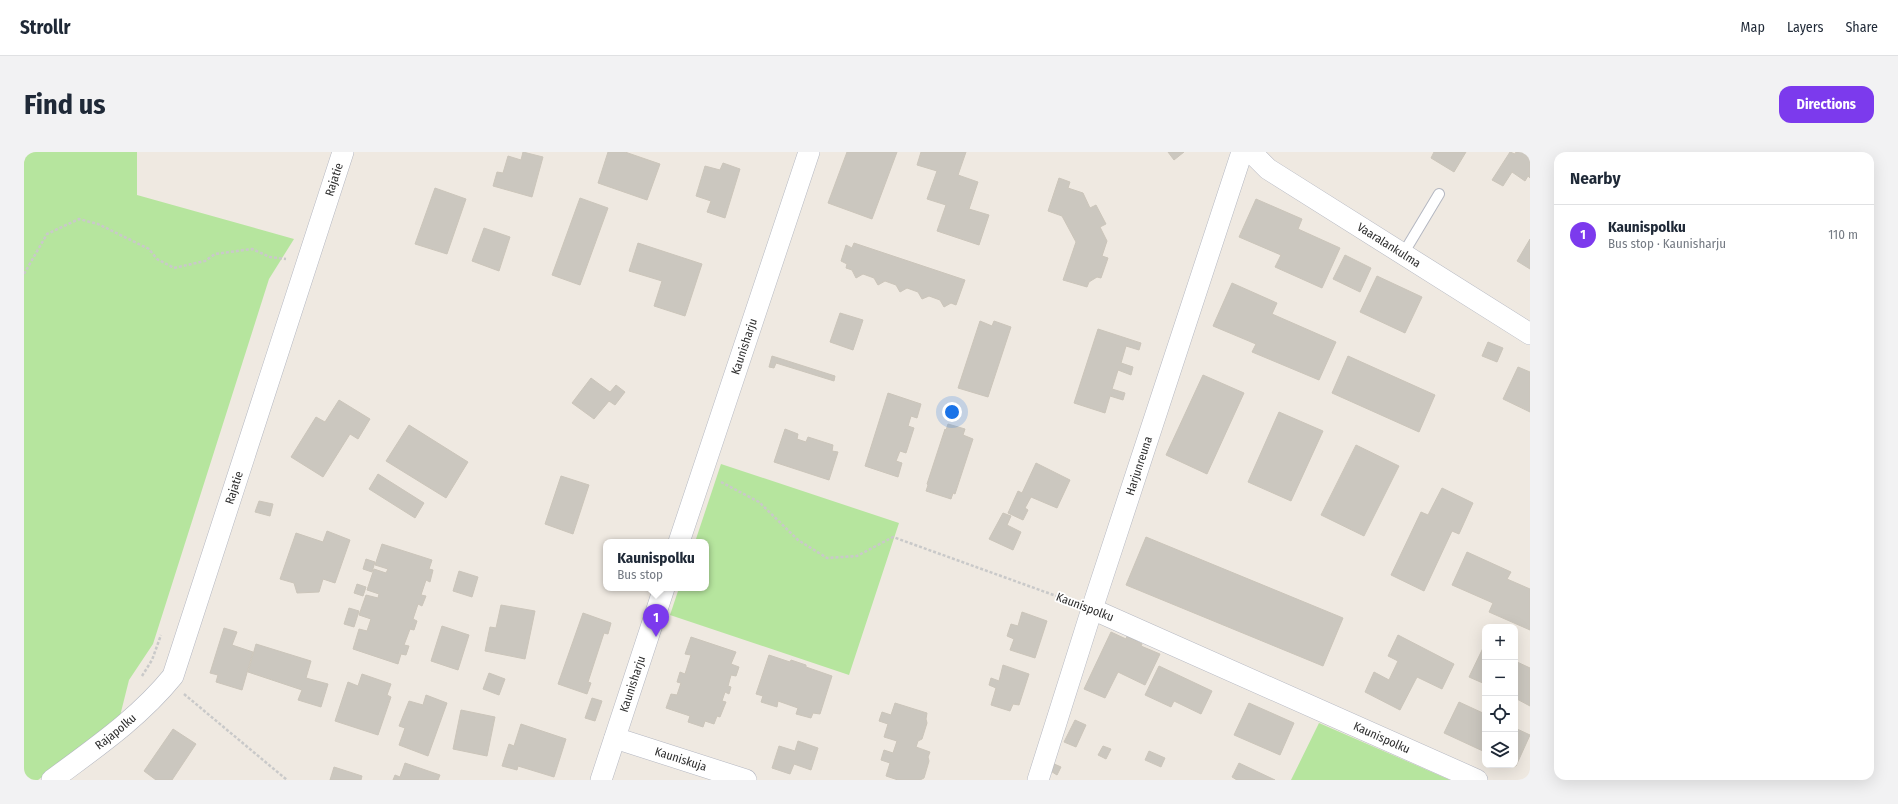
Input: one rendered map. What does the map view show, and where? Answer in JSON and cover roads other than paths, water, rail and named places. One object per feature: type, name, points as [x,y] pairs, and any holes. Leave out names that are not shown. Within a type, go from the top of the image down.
[{"type":"street","name":"Rajatie","points":[[173,676],[343,152]]},
{"type":"street","name":"Kaunisharju","points":[[680,539],[701,472],[809,152]]},
{"type":"street","name":"Harjunreuna","points":[[1038,780],[1092,609],[1242,152]]},
{"type":"street","name":"Vaaralankulma","points":[[1251,152],[1268,169],[1530,334]]},
{"type":"street","name":"Kaunisharju","points":[[601,780],[663,591]]},
{"type":"street","name":"Kaunispolku","points":[[1092,609],[1477,780]]},
{"type":"street","name":"Rajapolku","points":[[52,780],[130,722],[157,696],[173,676]]},
{"type":"street","name":"Kauniskuja","points":[[615,738],[746,780]]},
{"type":"lane","points":[[1403,254],[1439,194]]},
{"type":"place","name":"Kaunispolku","points":[[656,637]]}]
